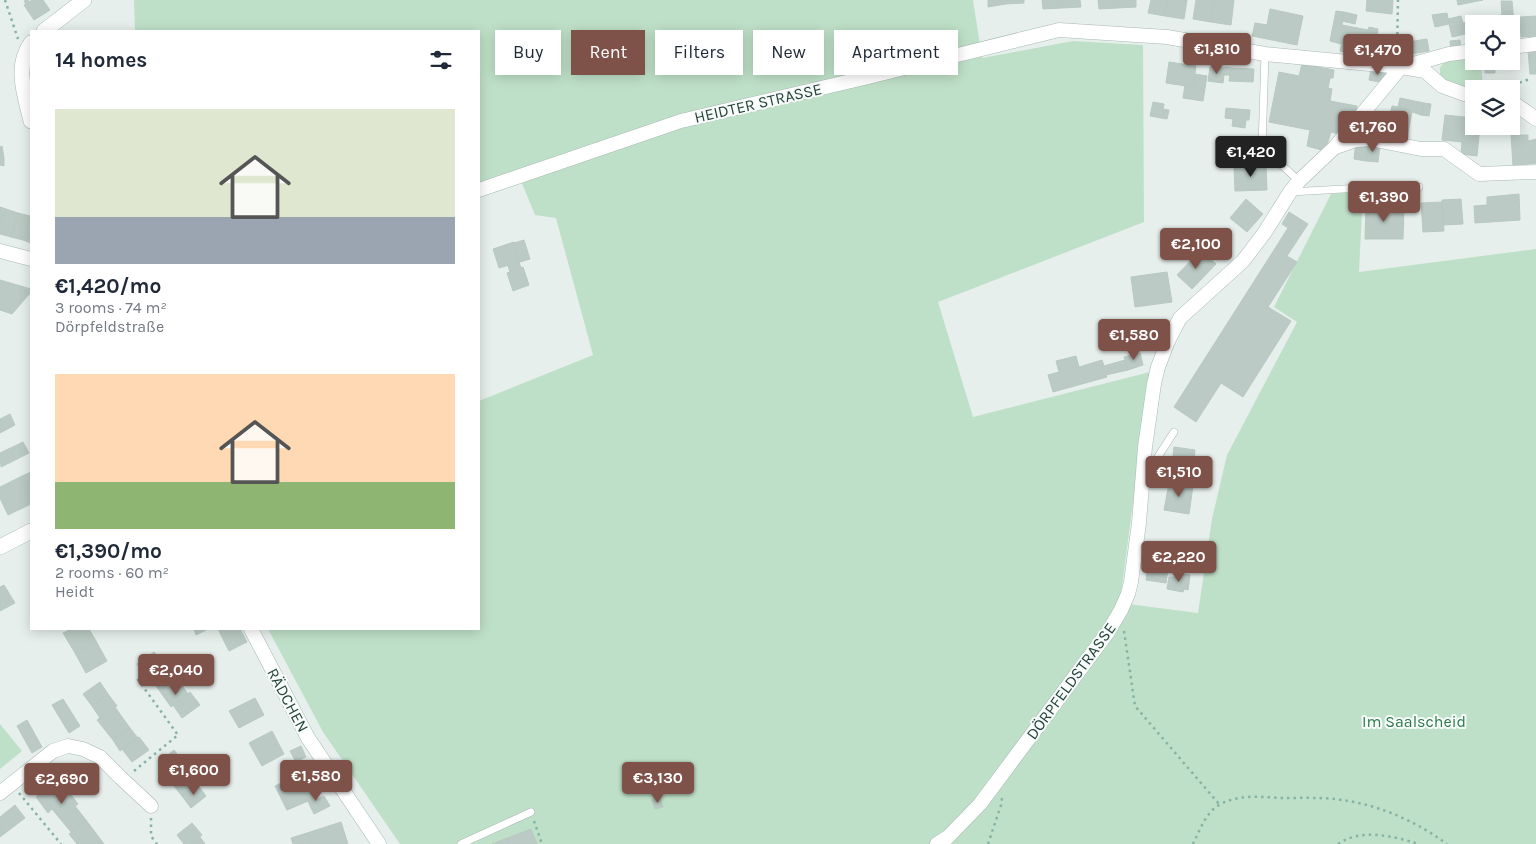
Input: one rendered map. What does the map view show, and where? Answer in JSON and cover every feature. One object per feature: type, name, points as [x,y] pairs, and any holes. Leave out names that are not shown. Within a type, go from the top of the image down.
[{"type":"street","points":[[45,30],[84,0]]},
{"type":"street","name":"HEIDTER STRASSE","points":[[480,190],[681,121],[859,80],[1059,30],[1167,37],[1265,54],[1401,67],[1425,71],[1442,86],[1465,94]]},
{"type":"street","points":[[1520,46],[1536,44]]},
{"type":"street","points":[[28,47],[22,63],[22,77],[30,117]]},
{"type":"street","points":[[1401,67],[1449,54],[1465,52]]},
{"type":"street","name":"DÖRPFELDSTRASSE","points":[[937,844],[948,836],[980,804],[1108,632],[1121,610],[1131,582],[1154,384],[1168,341],[1180,318],[1243,261],[1265,232],[1299,180],[1335,147],[1401,67]]},
{"type":"street","points":[[1520,108],[1536,120]]},
{"type":"street","points":[[1335,147],[1356,140],[1370,139],[1422,149],[1444,148],[1479,174],[1536,172]]},
{"type":"street","points":[[0,251],[30,259]]},
{"type":"street","points":[[0,547],[30,532]]},
{"type":"street","name":"RÄDCHEN","points":[[252,630],[308,738],[379,844]]},
{"type":"street","points":[[6,789],[53,751],[68,746],[83,749],[100,757],[151,806]]},
{"type":"lane","points":[[1265,54],[1262,147],[1299,180]]},
{"type":"lane","points":[[1290,192],[1419,187]]},
{"type":"lane","points":[[1142,475],[1150,469],[1174,432]]},
{"type":"lane","points":[[461,844],[531,812]]},
{"type":"path","points":[[5,0],[18,39],[28,47]]},
{"type":"path","points":[[1398,0],[1397,52],[1401,67]]},
{"type":"path","points":[[1520,82],[1530,78]]},
{"type":"path","points":[[1121,610],[1136,706],[1219,804]]},
{"type":"path","points":[[123,780],[178,735],[136,677]]},
{"type":"path","points":[[6,789],[61,844]]},
{"type":"path","points":[[988,844],[1002,797]]},
{"type":"path","points":[[1193,844],[1208,815],[1219,804],[1236,798],[1262,797],[1342,800],[1361,804],[1394,814],[1431,832],[1447,844]]},
{"type":"path","points":[[151,806],[152,836],[158,844]]},
{"type":"path","points":[[531,812],[542,844]]},
{"type":"path","points":[[1338,844],[1355,837],[1376,835],[1398,837],[1418,844]]},
{"type":"green space","name":"Im Saalscheid","points":[[134,0],[973,0],[982,58],[1073,41],[1143,45],[1144,222],[938,302],[973,417],[1150,372],[1120,602],[1128,604],[1198,613],[1212,519],[1227,455],[1297,322],[1274,307],[1331,194],[1363,191],[1359,272],[1536,249],[1536,844],[400,844],[323,732],[269,630],[480,630],[480,401],[593,355],[556,218],[535,215],[519,176],[480,188],[480,30],[135,30]]},
{"type":"green space","points":[[1465,57],[1465,70],[1482,70],[1482,80],[1465,80],[1465,88],[1449,83],[1440,76],[1440,68],[1444,62]]},
{"type":"green space","points":[[0,724],[22,751],[0,769]]},
{"type":"building","points":[[28,0],[29,2],[32,0],[43,0],[50,10],[34,20],[24,5],[26,4],[24,1]]},
{"type":"building","points":[[988,0],[1006,0],[1006,4],[988,7]]},
{"type":"building","points":[[1006,0],[1024,0],[1024,3],[1006,4]]},
{"type":"building","points":[[1042,0],[1062,0],[1062,8],[1043,9]]},
{"type":"building","points":[[1062,0],[1080,0],[1081,7],[1062,8]]},
{"type":"building","points":[[1098,0],[1117,0],[1117,8],[1099,9]]},
{"type":"building","points":[[1117,0],[1136,0],[1136,7],[1117,8]]},
{"type":"building","points":[[1151,0],[1168,0],[1165,16],[1148,13]]},
{"type":"building","points":[[1168,0],[1187,0],[1184,19],[1165,16]]},
{"type":"building","points":[[1196,0],[1215,0],[1211,22],[1193,19]]},
{"type":"building","points":[[1215,0],[1234,0],[1231,25],[1211,22]]},
{"type":"building","points":[[1367,0],[1393,0],[1392,14],[1366,11]]},
{"type":"building","points":[[1457,0],[1483,0],[1458,5]]},
{"type":"building","points":[[1501,1],[1512,1],[1513,15],[1502,15]]},
{"type":"building","points":[[1270,9],[1303,16],[1297,45],[1252,36],[1255,23],[1267,25]]},
{"type":"building","points":[[1336,11],[1344,12],[1342,25],[1368,30],[1367,37],[1344,32],[1341,44],[1330,41]]},
{"type":"building","points":[[1344,12],[1357,15],[1355,24],[1342,21]]},
{"type":"building","points":[[1447,13],[1449,24],[1435,27],[1432,15]]},
{"type":"building","points":[[1461,16],[1463,23],[1465,23],[1465,34],[1452,37],[1448,19]]},
{"type":"building","points":[[1536,16],[1536,36],[1521,37],[1520,17]]},
{"type":"building","points":[[1369,27],[1378,29],[1376,40],[1366,38]]},
{"type":"building","points":[[1344,32],[1367,37],[1363,56],[1340,51]]},
{"type":"building","points":[[1366,38],[1390,43],[1386,63],[1363,58]]},
{"type":"building","points":[[1427,39],[1429,51],[1404,55],[1402,43]]},
{"type":"building","points":[[1460,40],[1461,50],[1451,52],[1450,41]]},
{"type":"building","points":[[1528,51],[1536,51],[1536,74],[1530,74]]},
{"type":"building","points":[[1169,62],[1196,66],[1193,87],[1166,83]]},
{"type":"building","points":[[1302,64],[1334,70],[1333,78],[1330,78],[1328,88],[1332,89],[1330,101],[1357,106],[1354,121],[1342,119],[1339,134],[1331,132],[1325,151],[1307,146],[1310,130],[1269,122],[1279,72],[1299,76]]},
{"type":"building","points":[[1210,67],[1225,68],[1223,83],[1208,81]]},
{"type":"building","points":[[1225,67],[1231,68],[1230,75],[1224,75]]},
{"type":"building","points":[[1231,68],[1254,69],[1253,82],[1229,81]]},
{"type":"building","points":[[1371,69],[1387,72],[1385,83],[1369,80]]},
{"type":"building","points":[[1485,70],[1495,70],[1495,73],[1485,73]]},
{"type":"building","points":[[1195,74],[1207,76],[1203,101],[1183,98],[1185,85],[1193,87]]},
{"type":"building","points":[[1400,98],[1424,103],[1421,115],[1398,107]]},
{"type":"building","points":[[1153,102],[1164,104],[1163,109],[1169,110],[1167,119],[1150,116]]},
{"type":"building","points":[[1424,103],[1431,104],[1429,116],[1421,115]]},
{"type":"building","points":[[1392,106],[1405,108],[1412,112],[1407,138],[1386,134]]},
{"type":"building","points":[[1226,108],[1250,110],[1249,120],[1246,120],[1245,128],[1232,126],[1233,119],[1225,118]]},
{"type":"building","points":[[1445,115],[1465,117],[1465,135],[1479,135],[1477,156],[1461,154],[1462,142],[1442,140]]},
{"type":"building","points":[[1511,135],[1528,135],[1528,141],[1536,139],[1536,163],[1513,166]]},
{"type":"building","points":[[1356,141],[1369,143],[1366,161],[1354,159]]},
{"type":"building","points":[[1369,143],[1380,145],[1378,162],[1366,161]]},
{"type":"building","points":[[2,146],[4,166],[0,165],[0,147]]},
{"type":"building","points":[[1266,165],[1267,190],[1235,191],[1234,167]]},
{"type":"building","points":[[1519,194],[1520,220],[1475,223],[1474,206],[1487,205],[1487,197]]},
{"type":"building","points":[[1246,199],[1263,214],[1247,232],[1230,218]]},
{"type":"building","points":[[1461,199],[1463,224],[1443,225],[1442,200]]},
{"type":"building","points":[[1442,202],[1444,231],[1423,232],[1421,203]]},
{"type":"building","points":[[0,207],[6,209],[0,230]]},
{"type":"building","points":[[1366,207],[1404,208],[1403,239],[1365,239]]},
{"type":"building","points":[[6,209],[18,213],[11,237],[0,234]]},
{"type":"building","points":[[1289,212],[1308,224],[1287,256],[1297,262],[1268,307],[1291,321],[1243,397],[1221,383],[1196,422],[1174,407],[1288,228],[1282,224]]},
{"type":"building","points":[[18,213],[30,216],[23,240],[11,237]]},
{"type":"building","points":[[30,216],[30,243],[23,240]]},
{"type":"building","points":[[524,240],[530,259],[520,262],[514,243]]},
{"type":"building","points":[[514,242],[520,262],[499,268],[493,249]]},
{"type":"building","points":[[1201,250],[1216,264],[1192,289],[1177,275]]},
{"type":"building","points":[[519,262],[521,268],[523,267],[529,285],[513,291],[507,273],[510,272],[508,266]]},
{"type":"building","points":[[1167,272],[1172,302],[1135,307],[1131,277]]},
{"type":"building","points":[[0,280],[30,289],[30,293],[12,314],[0,310]]},
{"type":"building","points":[[1155,333],[1158,346],[1144,350],[1140,337]]},
{"type":"building","points":[[1140,353],[1143,365],[1128,370],[1124,357]]},
{"type":"building","points":[[1076,356],[1079,367],[1102,360],[1104,366],[1125,360],[1128,370],[1053,392],[1048,375],[1059,372],[1056,361]]},
{"type":"building","points":[[10,414],[15,425],[0,433],[0,419]]},
{"type":"building","points":[[23,442],[29,453],[1,467],[0,453]]},
{"type":"building","points":[[1174,447],[1195,450],[1193,469],[1172,466]]},
{"type":"building","points":[[1163,467],[1174,469],[1173,480],[1161,479]]},
{"type":"building","points":[[30,472],[30,499],[20,477]]},
{"type":"building","points":[[20,477],[30,499],[30,504],[8,515],[0,498],[0,487]]},
{"type":"building","points":[[1169,483],[1193,486],[1189,514],[1164,510]]},
{"type":"building","points":[[1150,552],[1170,555],[1166,583],[1146,580]]},
{"type":"building","points":[[1176,573],[1190,575],[1188,590],[1184,589],[1183,592],[1167,589],[1169,577],[1175,577]]},
{"type":"building","points":[[4,585],[15,603],[0,611],[0,587]]},
{"type":"building","points":[[69,630],[90,630],[96,641],[75,653],[63,633]]},
{"type":"building","points":[[194,630],[206,630],[196,635]]},
{"type":"building","points":[[218,630],[241,630],[247,642],[229,651]]},
{"type":"building","points":[[96,641],[107,661],[86,673],[75,653]]},
{"type":"building","points":[[154,652],[164,665],[147,677],[137,664]]},
{"type":"building","points":[[166,663],[173,673],[156,686],[148,676]]},
{"type":"building","points":[[173,673],[181,684],[164,697],[156,686]]},
{"type":"building","points":[[100,682],[108,694],[92,706],[83,694]]},
{"type":"building","points":[[181,684],[188,694],[171,707],[164,697]]},
{"type":"building","points":[[190,692],[200,705],[182,718],[173,705]]},
{"type":"building","points":[[108,694],[117,706],[100,718],[92,706]]},
{"type":"building","points":[[255,698],[264,715],[239,728],[229,711]]},
{"type":"building","points":[[63,699],[80,726],[69,733],[52,705]]},
{"type":"building","points":[[115,707],[122,717],[105,730],[97,720]]},
{"type":"building","points":[[122,717],[130,728],[113,740],[105,730]]},
{"type":"building","points":[[27,720],[42,747],[32,753],[17,726]]},
{"type":"building","points":[[130,728],[138,738],[120,751],[113,740]]},
{"type":"building","points":[[272,731],[284,754],[262,766],[249,743]]},
{"type":"building","points":[[139,737],[149,750],[132,762],[122,749]]},
{"type":"building","points":[[301,746],[306,757],[296,762],[290,751]]},
{"type":"building","points":[[174,750],[183,762],[168,775],[158,763]]},
{"type":"building","points":[[181,764],[189,774],[174,786],[166,776]]},
{"type":"building","points":[[189,774],[197,784],[182,796],[174,786]]},
{"type":"building","points":[[296,776],[308,801],[287,810],[275,786]]},
{"type":"building","points":[[56,781],[59,785],[65,781],[71,788],[68,791],[78,804],[75,806],[86,820],[71,832],[52,809],[48,813],[36,797]]},
{"type":"building","points":[[197,784],[206,796],[191,808],[182,796]]},
{"type":"building","points":[[309,789],[314,801],[324,796],[330,806],[314,814],[303,791]]},
{"type":"building","points":[[660,798],[663,807],[655,809],[652,800]]},
{"type":"building","points":[[15,805],[25,818],[0,837],[0,817]]},
{"type":"building","points":[[86,820],[104,844],[77,844],[69,834]]},
{"type":"building","points":[[341,822],[348,844],[311,844],[307,833]]},
{"type":"building","points":[[192,823],[202,835],[190,844],[184,844],[177,835]]},
{"type":"building","points":[[531,829],[537,844],[509,844],[507,838]]},
{"type":"building","points":[[307,833],[311,844],[293,844],[291,838]]},
{"type":"building","points":[[200,837],[205,844],[190,844]]},
{"type":"building","points":[[507,838],[509,844],[492,844]]}]
